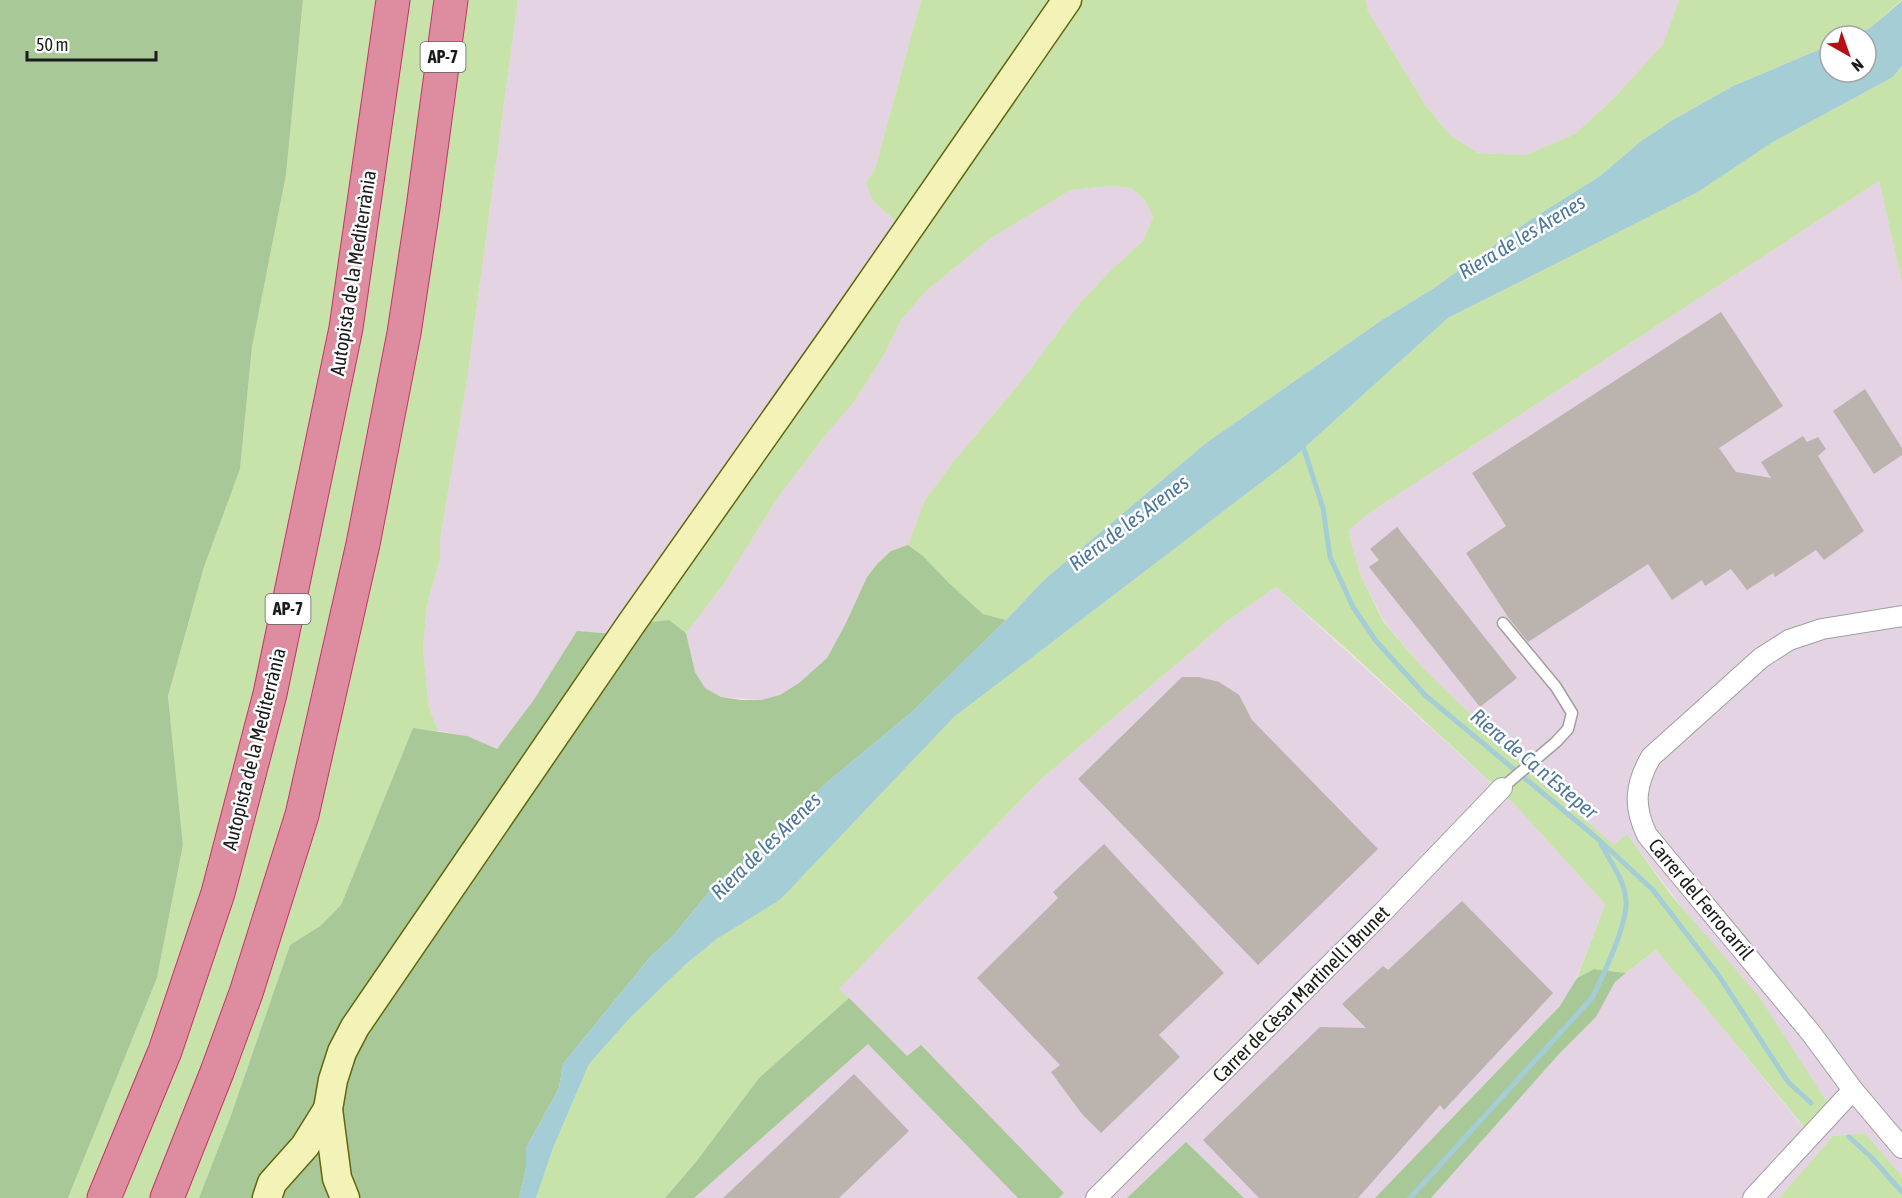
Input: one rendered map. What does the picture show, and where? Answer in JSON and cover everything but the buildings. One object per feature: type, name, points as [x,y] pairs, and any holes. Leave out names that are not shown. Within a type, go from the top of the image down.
[{"type":"highway","name":"Autopista de la Mediterrània","points":[[104,1198],[165,1051],[218,893],[270,694],[346,328],[393,0]]},
{"type":"highway","name":"AP-7","points":[[167,1198],[246,993],[305,803],[363,544],[404,333],[451,0]]},
{"type":"main road","points":[[341,1188],[328,1109],[333,1080],[342,1052],[355,1027],[631,624],[1067,0]]},
{"type":"main road","points":[[267,1198],[272,1183],[305,1146],[328,1109]]},
{"type":"main road","points":[[285,1170],[299,1164],[318,1165],[328,1170],[341,1188]]},
{"type":"street","name":"Carrer del Ferrocarril","points":[[1902,616],[1822,629],[1789,640],[1761,658],[1651,757],[1642,773],[1638,790],[1640,821],[1647,836],[1811,1032],[1853,1090],[1902,1148]]},
{"type":"street","name":"Carrer de Cèsar Martinell i Brunet","points":[[1096,1198],[1326,970],[1502,788]]},
{"type":"street","points":[[1753,1198],[1853,1090]]},
{"type":"lane","points":[[1502,788],[1556,742],[1568,729],[1572,713],[1556,687],[1503,623]]},
{"type":"shaded area","points":[[518,0],[921,0],[875,169],[866,183],[872,200],[901,226],[613,634],[533,701],[497,750],[467,736],[438,731],[429,707],[423,650],[427,605],[440,559],[440,540],[467,380]]},
{"type":"shaded area","points":[[1366,0],[1679,0],[1663,44],[1614,98],[1575,134],[1525,155],[1478,153],[1450,135],[1426,106],[1368,11]]},
{"type":"shaded area","points":[[1879,181],[1902,282],[1902,1176],[1865,1133],[1833,1136],[1779,1198],[1431,1198],[1559,1054],[1596,1017],[1615,982],[1656,950],[1803,1127],[1827,1101],[1627,834],[1614,845],[1535,777],[1421,666],[1384,621],[1362,578],[1349,530],[1368,514]]},
{"type":"shaded area","points":[[1110,186],[1131,188],[1145,200],[1153,217],[1143,241],[1080,303],[1020,383],[954,461],[925,500],[908,545],[891,551],[867,577],[827,658],[799,683],[780,695],[761,700],[721,697],[705,688],[695,672],[686,633],[723,585],[779,496],[854,402],[885,353],[901,320],[926,291],[991,238],[1071,190]]},
{"type":"shaded area","points":[[1276,587],[1513,803],[1605,904],[1573,987],[1560,1006],[1375,1198],[1244,1198],[1186,1143],[1127,1198],[1059,1198],[1064,1194],[921,1046],[907,1056],[839,989],[1039,781],[1226,622]]},
{"type":"shaded area","points":[[868,1044],[1018,1198],[694,1198]]},
{"type":"green space","points":[[0,0],[303,0],[286,175],[252,347],[240,469],[204,567],[168,696],[183,845],[157,978],[68,1198],[0,1198]]},
{"type":"green space","points":[[303,0],[518,0],[467,380],[440,540],[440,559],[427,605],[423,650],[429,707],[438,731],[413,729],[341,905],[320,926],[290,945],[230,1118],[199,1198],[68,1198],[157,978],[183,845],[168,696],[204,567],[240,469],[252,347],[286,175]]},
{"type":"green space","points":[[921,0],[1366,0],[1368,11],[1426,106],[1450,135],[1478,153],[1525,155],[1575,134],[1614,98],[1663,44],[1679,0],[1902,0],[1875,24],[1818,24],[1818,50],[1733,86],[1671,121],[1640,142],[1600,176],[1527,222],[1434,288],[1382,320],[1206,443],[1045,579],[1006,620],[983,614],[923,556],[908,545],[925,500],[954,461],[1020,383],[1080,303],[1143,241],[1153,217],[1145,200],[1131,188],[1110,186],[1071,190],[991,238],[926,291],[901,320],[885,353],[854,402],[779,496],[723,585],[686,633],[669,620],[629,628],[901,226],[872,200],[866,183],[875,169]]},
{"type":"green space","points":[[1902,66],[1902,282],[1879,181],[1368,514],[1349,530],[1362,578],[1383,621],[1421,666],[1535,777],[1614,845],[1627,834],[1671,895],[1760,998],[1827,1102],[1804,1127],[1656,950],[1626,973],[1594,969],[1577,978],[1605,904],[1513,803],[1276,587],[1226,622],[1039,781],[839,989],[849,998],[759,1078],[695,1163],[665,1198],[536,1198],[553,1148],[589,1064],[630,1018],[687,963],[717,939],[781,899],[954,717],[1292,459],[1448,318],[1698,192],[1773,142],[1893,77]]},
{"type":"green space","points":[[908,545],[923,556],[983,614],[1006,620],[912,712],[825,784],[789,820],[713,887],[673,936],[651,956],[563,1064],[559,1088],[526,1148],[526,1168],[519,1198],[199,1198],[230,1118],[290,945],[320,926],[341,905],[413,728],[467,736],[497,749],[533,701],[577,631],[613,634],[651,622],[669,620],[686,633],[695,672],[705,688],[721,697],[741,700],[761,700],[780,695],[799,683],[827,658],[867,577],[891,551]]},
{"type":"green space","points":[[1594,969],[1626,973],[1615,982],[1596,1017],[1559,1054],[1431,1198],[1375,1198],[1560,1006],[1577,978]]},
{"type":"green space","points":[[849,998],[907,1056],[921,1045],[1064,1193],[1059,1198],[1018,1198],[868,1044],[694,1198],[665,1198],[695,1163],[759,1078]]},
{"type":"green space","points":[[1865,1133],[1902,1176],[1902,1198],[1779,1198],[1833,1136]]},
{"type":"green space","points":[[1186,1142],[1244,1198],[1127,1198]]},
{"type":"water","name":"Riera de les Arenes","points":[[1902,1],[1902,66],[1893,77],[1773,142],[1698,192],[1448,318],[1292,459],[954,717],[781,899],[717,939],[687,963],[630,1018],[589,1064],[553,1148],[536,1198],[519,1198],[526,1168],[526,1148],[559,1088],[563,1064],[651,956],[673,936],[713,887],[789,820],[825,784],[912,712],[1045,579],[1206,443],[1382,320],[1434,288],[1527,222],[1600,176],[1640,142],[1671,121],[1733,86],[1818,50],[1818,84],[1878,84],[1878,24],[1875,24]]},
{"type":"waterway","name":"Riera de Ca n'Esteper","points":[[1302,443],[1323,508],[1330,557],[1353,607],[1376,641],[1426,696],[1598,839],[1653,890],[1719,976],[1788,1082],[1811,1103]]},
{"type":"waterway","points":[[1410,1198],[1592,998],[1614,950],[1626,910],[1623,886],[1601,844]]},
{"type":"waterway","name":"Riera de Ca n'Esteper","points":[[1849,1137],[1871,1157],[1902,1192]]}]
